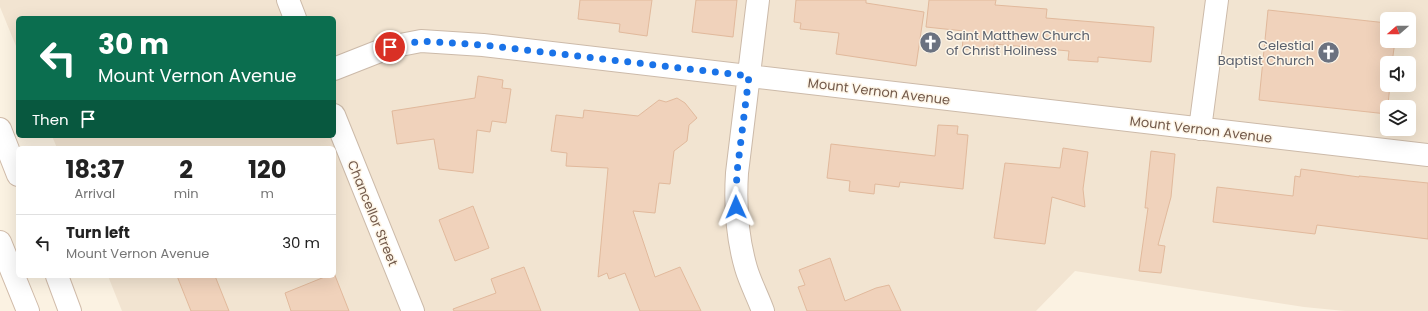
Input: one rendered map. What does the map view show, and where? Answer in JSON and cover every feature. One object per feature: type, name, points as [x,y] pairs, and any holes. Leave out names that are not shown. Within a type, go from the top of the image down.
[{"type":"street","points":[[288,0],[294,16]]},
{"type":"street","points":[[758,0],[736,195],[738,232],[746,268],[763,311]]},
{"type":"street","points":[[1200,129],[1217,0]]},
{"type":"street","name":"Mount Vernon Avenue","points":[[336,68],[390,47],[421,41],[483,45],[1428,155]]},
{"type":"street","name":"Chancellor Street","points":[[336,120],[413,311]]},
{"type":"street","points":[[0,129],[16,170]]},
{"type":"street","points":[[0,242],[28,311]]},
{"type":"street","points":[[58,278],[70,311]]},
{"type":"shaded area","points":[[0,0],[1428,0],[1428,311],[1345,311],[1304,307],[1075,271],[1036,311],[122,311],[109,278],[336,278],[336,146],[56,146],[53,138],[336,138],[336,16],[16,16],[16,46],[0,7]]},
{"type":"building","points":[[580,0],[652,0],[647,36],[619,32],[620,24],[578,19]]},
{"type":"building","points":[[696,0],[737,0],[733,37],[692,32]]},
{"type":"building","points":[[796,0],[866,0],[866,3],[924,12],[916,66],[836,54],[839,33],[800,29],[801,23],[794,22]]},
{"type":"building","points":[[929,0],[996,0],[995,5],[1047,9],[1046,18],[1154,27],[1151,62],[1098,57],[1098,62],[1068,60],[1069,51],[994,44],[993,51],[962,49],[964,31],[926,27]]},
{"type":"building","name":"Celestial Baptist Church","points":[[1268,10],[1380,22],[1380,48],[1394,48],[1393,56],[1380,56],[1380,92],[1389,92],[1388,100],[1380,100],[1380,113],[1259,100]]},
{"type":"building","points":[[478,76],[503,80],[502,88],[511,89],[506,123],[492,121],[490,132],[477,130],[473,173],[439,169],[434,139],[397,144],[392,111],[475,98]]},
{"type":"building","points":[[677,98],[685,103],[697,118],[689,125],[687,141],[674,151],[670,184],[659,183],[655,213],[633,211],[655,277],[680,267],[701,311],[640,311],[625,273],[609,279],[607,273],[598,277],[608,168],[566,166],[567,153],[551,151],[556,115],[583,118],[584,110],[638,116],[659,100],[666,102]]},
{"type":"building","points":[[938,125],[958,126],[957,134],[968,135],[963,189],[900,182],[899,187],[875,184],[874,194],[849,191],[850,181],[827,178],[831,144],[935,156]]},
{"type":"building","points":[[1063,148],[1088,152],[1083,189],[1085,207],[1052,197],[1045,244],[994,238],[1005,163],[1060,168]]},
{"type":"building","points":[[1151,151],[1175,154],[1171,197],[1158,245],[1165,246],[1161,273],[1139,271],[1148,208],[1145,208]]},
{"type":"building","points":[[1301,169],[1359,177],[1428,183],[1428,239],[1317,225],[1315,234],[1213,222],[1217,187],[1293,196],[1295,176],[1300,177]]},
{"type":"building","points":[[473,206],[489,248],[455,261],[439,220]]},
{"type":"building","points":[[830,258],[845,301],[876,288],[889,285],[901,311],[807,311],[798,287],[805,285],[799,270]]},
{"type":"building","points":[[524,267],[541,311],[454,311],[453,309],[496,293],[491,279]]},
{"type":"building","points":[[178,278],[216,278],[229,311],[191,311]]},
{"type":"building","points":[[322,278],[336,278],[349,311],[291,311],[285,293]]},
{"type":"place","name":"Saint Matthew Church of Christ Holiness","points":[[930,42]]},
{"type":"place","name":"Celestial Baptist Church","points":[[1329,52]]},
{"type":"route","points":[[390,47],[421,41],[483,45],[749,76],[737,172],[736,207]]}]
